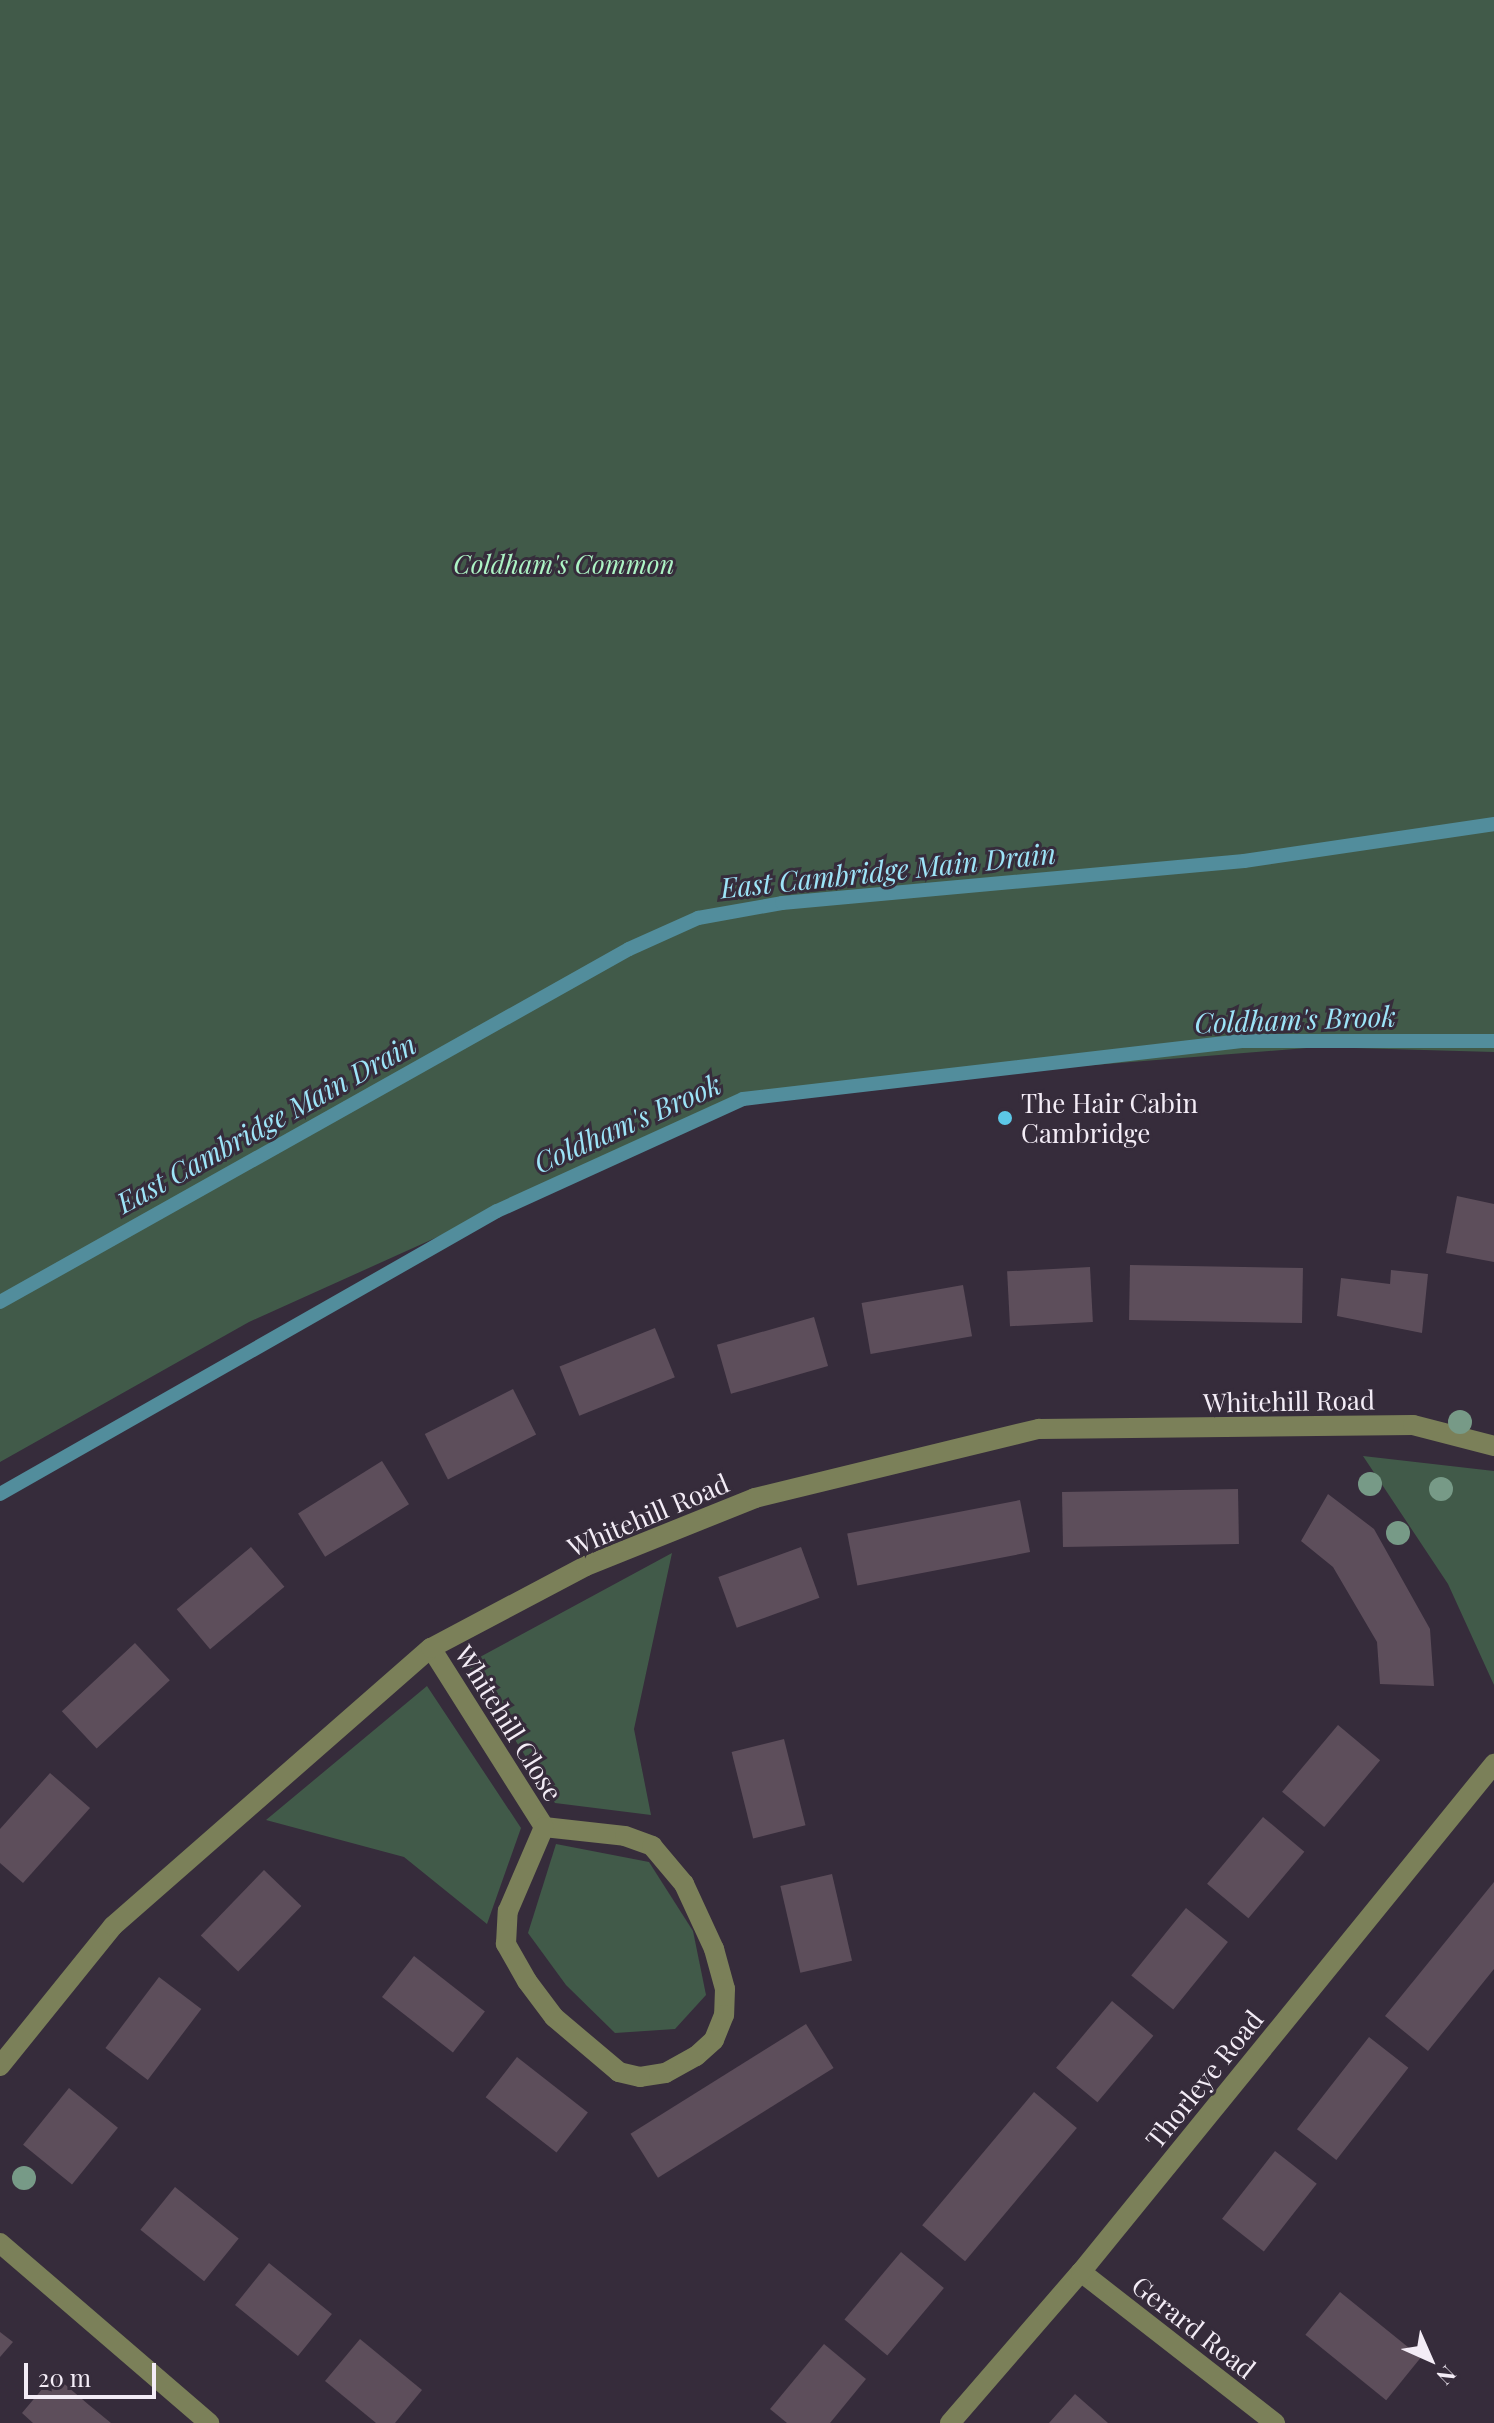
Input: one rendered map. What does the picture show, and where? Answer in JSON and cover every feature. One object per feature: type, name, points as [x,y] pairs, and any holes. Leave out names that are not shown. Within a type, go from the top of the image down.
[{"type":"street","name":"Whitehill Road","points":[[0,2066],[113,1926],[431,1648],[586,1566],[755,1498],[1039,1429],[1413,1425],[1494,1446]]},
{"type":"street","name":"Whitehill Close","points":[[431,1648],[544,1827]]},
{"type":"street","name":"Thorleye Road","points":[[950,2423],[1081,2272],[1494,1764]]},
{"type":"street","name":"Whitehill Close","points":[[544,1827],[625,1836],[652,1846],[684,1884],[714,1949],[725,1989],[724,2015],[714,2040],[696,2056],[665,2073],[640,2077],[619,2072],[554,2017],[527,1981],[506,1944],[508,1911],[544,1827]]},
{"type":"street","points":[[0,2243],[209,2423]]},
{"type":"street","name":"Gerard Road","points":[[1081,2272],[1275,2423]]},
{"type":"green space","name":"Coldham's Common","points":[[0,0],[1494,0],[1494,1052],[1319,1047],[759,1092],[249,1322],[0,1462]]},
{"type":"green space","points":[[1363,1456],[1494,1471],[1494,1685],[1448,1584]]},
{"type":"green space","points":[[672,1553],[634,1729],[651,1815],[555,1803],[467,1664]]},
{"type":"green space","points":[[427,1686],[521,1828],[487,1924],[404,1857],[266,1820]]},
{"type":"green space","points":[[556,1844],[649,1862],[693,1931],[706,1995],[675,2029],[615,2033],[566,1985],[528,1933]]},
{"type":"building","points":[[1457,1196],[1494,1204],[1494,1262],[1446,1253]]},
{"type":"building","points":[[1130,1265],[1303,1268],[1302,1323],[1129,1320]]},
{"type":"building","points":[[1090,1267],[1093,1322],[1010,1326],[1007,1271]]},
{"type":"building","points":[[1391,1270],[1428,1274],[1422,1333],[1337,1316],[1341,1278],[1390,1284]]},
{"type":"building","points":[[963,1285],[972,1336],[871,1354],[862,1303]]},
{"type":"building","points":[[814,1317],[828,1366],[731,1394],[717,1345]]},
{"type":"building","points":[[655,1328],[675,1377],[579,1416],[560,1367]]},
{"type":"building","points":[[513,1389],[536,1434],[448,1479],[425,1434]]},
{"type":"building","points":[[382,1461],[409,1504],[325,1557],[298,1513]]},
{"type":"building","points":[[1238,1489],[1239,1544],[1063,1547],[1062,1492]]},
{"type":"building","points":[[1328,1494],[1374,1529],[1430,1629],[1434,1686],[1380,1684],[1377,1642],[1333,1567],[1301,1541]]},
{"type":"building","points":[[1020,1500],[1030,1552],[857,1586],[847,1534]]},
{"type":"building","points":[[251,1547],[284,1587],[210,1649],[177,1609]]},
{"type":"building","points":[[801,1547],[819,1598],[737,1628],[718,1577]]},
{"type":"building","points":[[135,1643],[170,1680],[97,1748],[62,1711]]},
{"type":"building","points":[[1338,1725],[1380,1760],[1324,1827],[1282,1792]]},
{"type":"building","points":[[784,1739],[806,1825],[753,1838],[732,1752]]},
{"type":"building","points":[[50,1773],[90,1808],[23,1883],[0,1863],[0,1829]]},
{"type":"building","points":[[1263,1817],[1304,1852],[1248,1918],[1207,1884]]},
{"type":"building","points":[[264,1870],[301,1906],[238,1972],[201,1935]]},
{"type":"building","points":[[832,1874],[852,1961],[800,1973],[780,1886]]},
{"type":"building","points":[[1494,1882],[1494,1969],[1428,2051],[1385,2016]]},
{"type":"building","points":[[1186,1908],[1228,1942],[1173,2010],[1131,1976]]},
{"type":"building","points":[[414,1956],[485,2011],[453,2052],[382,1997]]},
{"type":"building","points":[[159,1977],[201,2009],[148,2080],[105,2048]]},
{"type":"building","points":[[1112,2001],[1153,2036],[1097,2102],[1056,2068]]},
{"type":"building","points":[[806,2024],[834,2068],[658,2178],[630,2134]]},
{"type":"building","points":[[1369,2037],[1408,2068],[1336,2160],[1297,2129]]},
{"type":"building","points":[[517,2057],[588,2112],[557,2153],[486,2097]]},
{"type":"building","points":[[69,2088],[118,2128],[72,2184],[23,2145]]},
{"type":"building","points":[[1034,2092],[1077,2128],[965,2261],[922,2225]]},
{"type":"building","points":[[1275,2151],[1317,2184],[1264,2251],[1222,2219]]},
{"type":"building","points":[[175,2187],[239,2239],[204,2281],[140,2230]]},
{"type":"building","points":[[901,2252],[944,2288],[887,2355],[844,2319]]},
{"type":"building","points":[[269,2263],[332,2314],[298,2356],[235,2305]]},
{"type":"building","points":[[1340,2292],[1421,2357],[1386,2400],[1305,2335]]},
{"type":"building","points":[[0,2332],[13,2342],[0,2357]]},
{"type":"building","points":[[360,2339],[422,2390],[395,2423],[376,2423],[325,2381]]},
{"type":"building","points":[[824,2344],[866,2379],[830,2423],[787,2423],[770,2409]]},
{"type":"building","points":[[54,2375],[111,2423],[33,2423],[22,2413]]},
{"type":"building","points":[[1075,2394],[1108,2423],[1049,2423]]},
{"type":"waterway","name":"East Cambridge Main Drain","points":[[0,1302],[629,949],[698,918],[782,903],[1244,861],[1494,824]]},
{"type":"waterway","name":"Coldham's Brook","points":[[0,1494],[497,1211],[743,1099],[1242,1041],[1494,1041]]},
{"type":"place","name":"The Hair Cabin Cambridge","points":[[1005,1118]]}]
